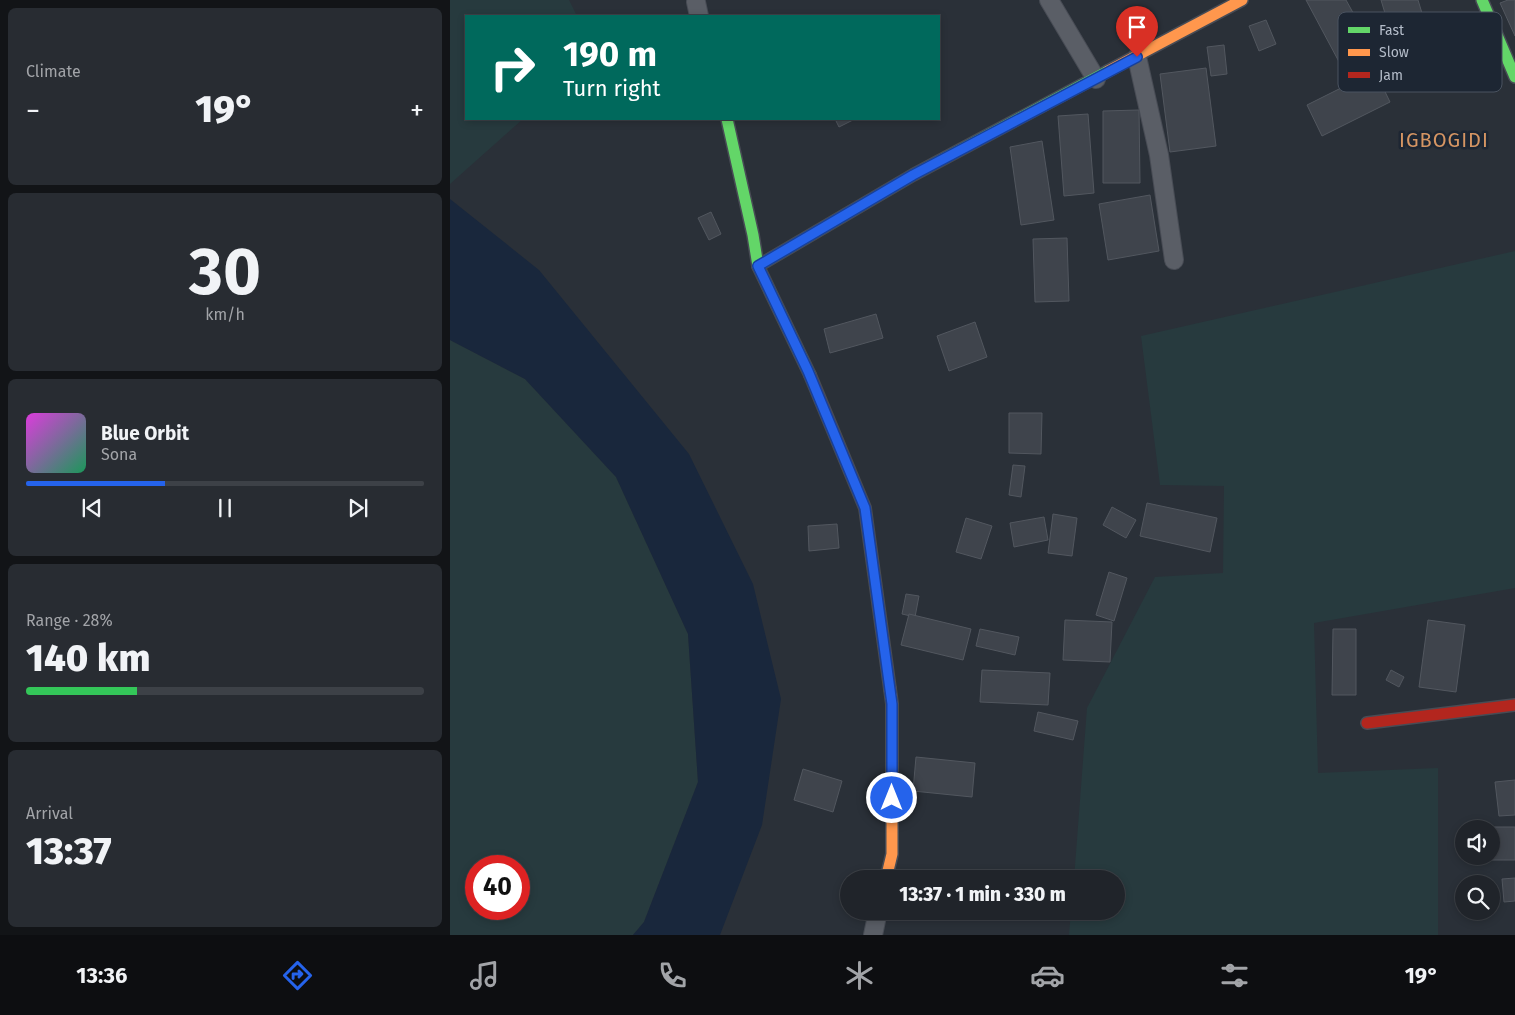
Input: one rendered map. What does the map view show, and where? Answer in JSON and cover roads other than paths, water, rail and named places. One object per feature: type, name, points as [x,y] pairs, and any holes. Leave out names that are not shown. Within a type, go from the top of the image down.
[{"type":"street","points":[[1049,0],[1096,79]]},
{"type":"street","points":[[758,266],[913,175],[1242,0]]},
{"type":"street","points":[[1482,0],[1487,12]]},
{"type":"street","points":[[1502,47],[1515,77]]},
{"type":"street","points":[[1137,57],[1159,155],[1174,260]]},
{"type":"street","points":[[727,120],[753,235],[758,266],[808,371],[865,508],[892,704],[892,854],[888,870]]},
{"type":"street","points":[[1367,722],[1515,705]]},
{"type":"street","points":[[872,935],[876,920]]},
{"type":"water","points":[[450,199],[539,270],[689,454],[753,584],[781,699],[762,825],[720,935],[633,935],[644,922],[698,782],[688,634],[616,477],[525,379],[450,340]]},
{"type":"district","name":"IGBOGIDI","points":[[1444,140]]}]
